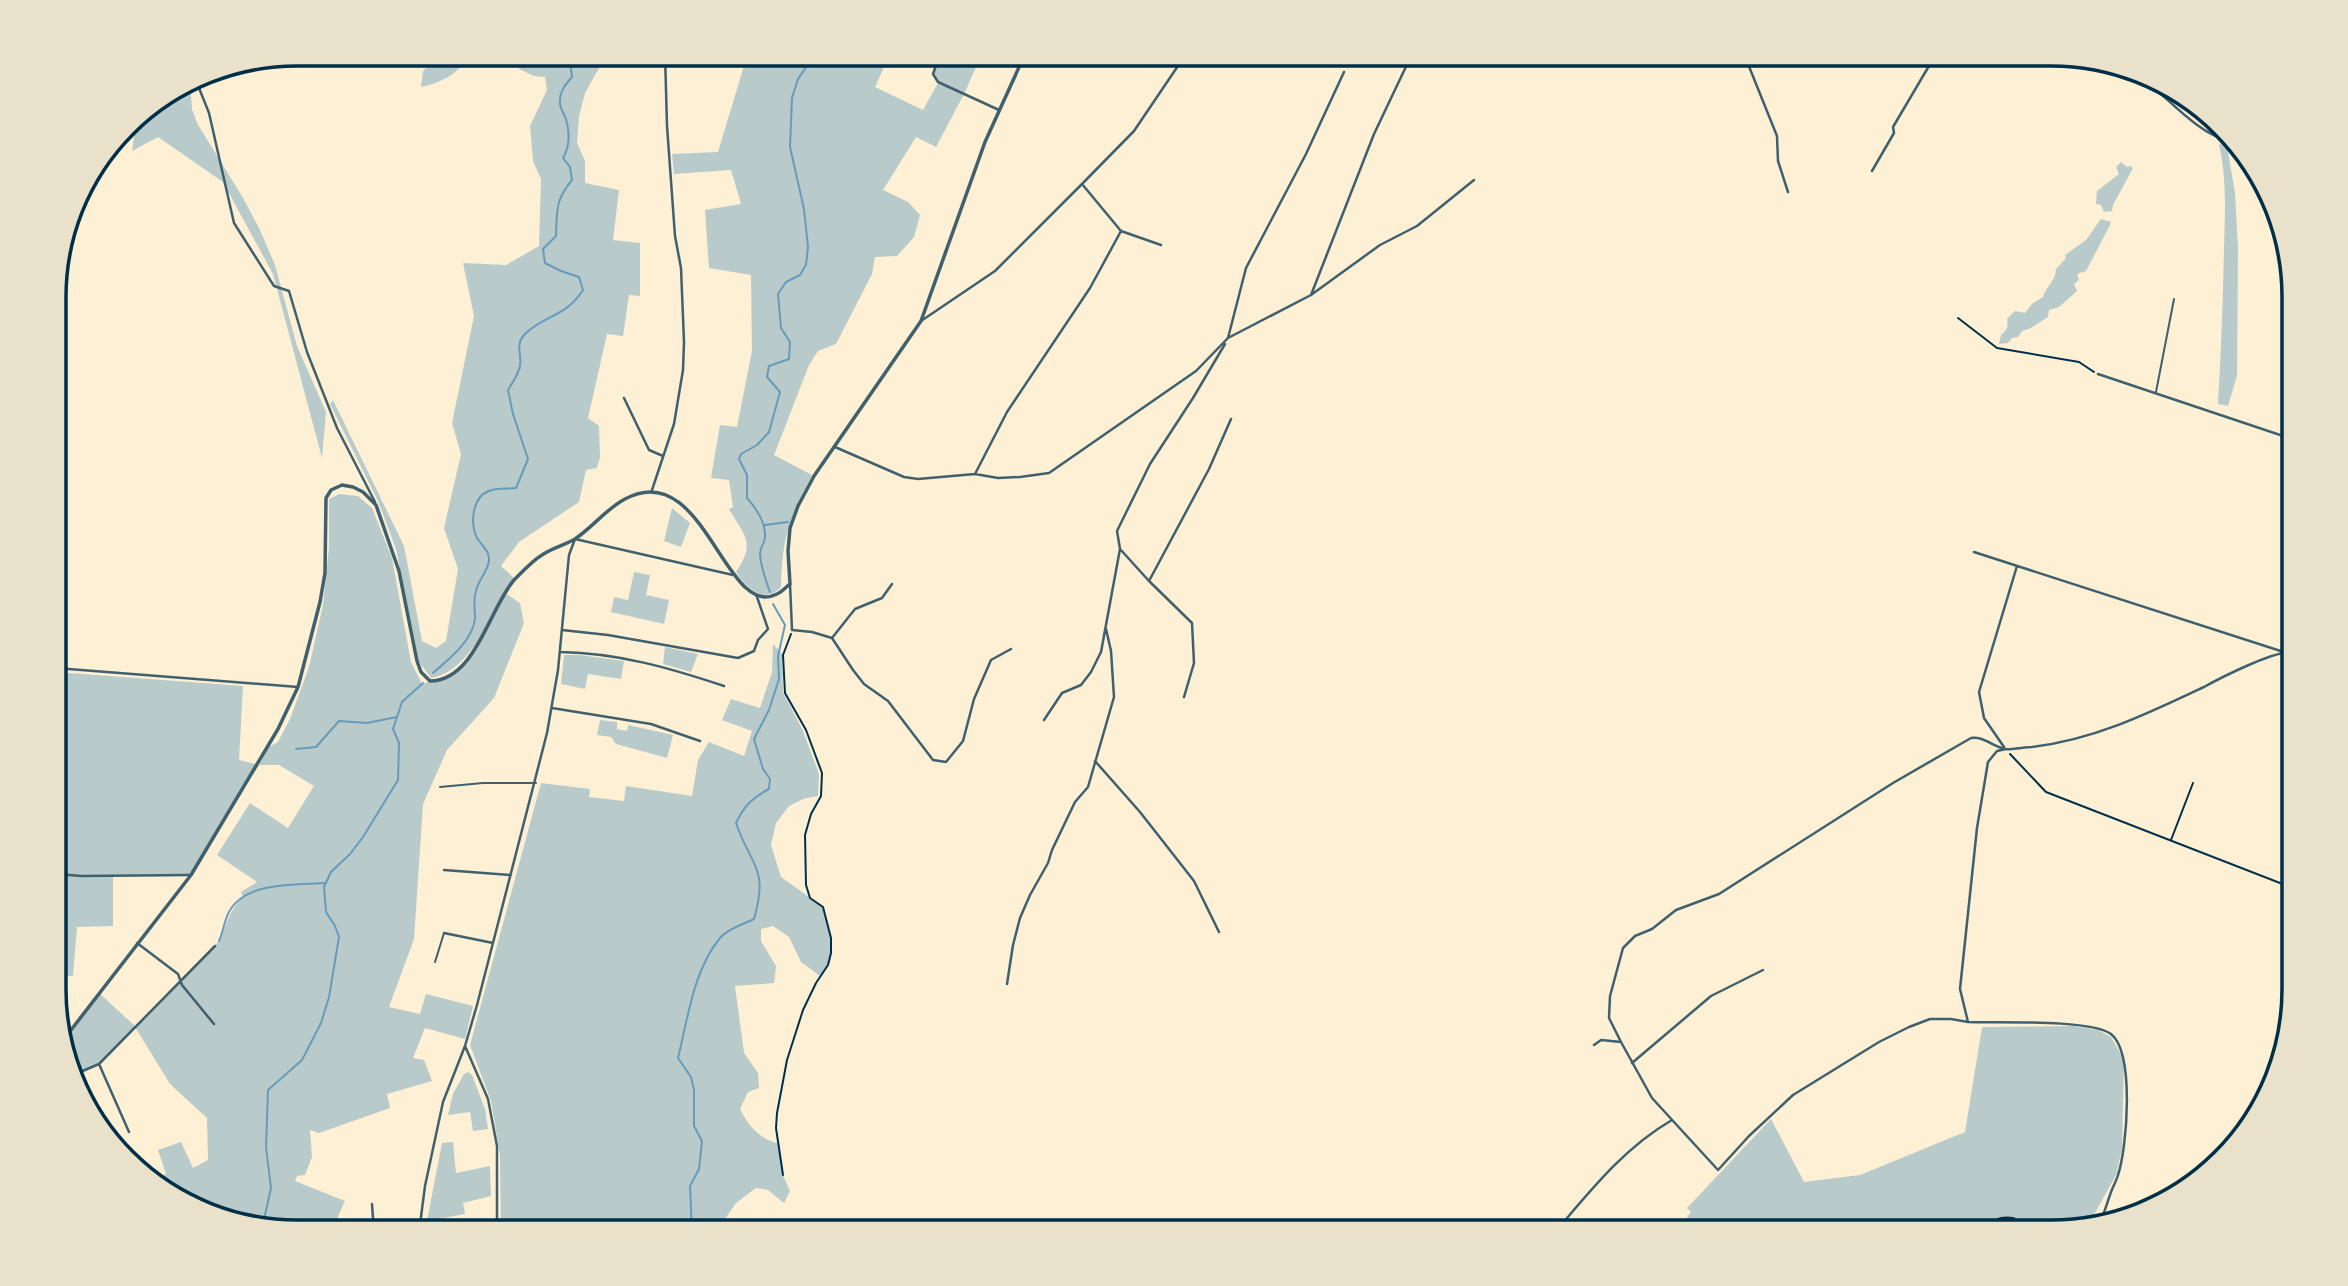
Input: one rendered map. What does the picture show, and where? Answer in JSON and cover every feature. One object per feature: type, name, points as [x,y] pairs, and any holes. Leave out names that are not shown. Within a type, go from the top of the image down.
[{"type":"street","points":[[921,321],[995,271],[1133,131],[1177,66]]},
{"type":"street","points":[[1311,295],[1374,134],[1406,66]]},
{"type":"street","points":[[1749,66],[1777,136],[1778,161],[1788,192]]},
{"type":"street","points":[[1872,171],[1894,133],[1893,127],[1929,66]]},
{"type":"street","points":[[652,490],[674,424],[683,370],[684,342],[681,268],[675,236],[667,126],[665,67]]},
{"type":"street","points":[[936,67],[933,74],[938,82],[999,110]]},
{"type":"street","points":[[1011,649],[991,660],[974,699],[963,741],[946,762],[933,760],[888,701],[864,684],[832,638],[792,630],[788,551],[790,528],[814,476],[921,321],[985,142],[1019,67]]},
{"type":"street","points":[[1044,720],[1062,693],[1081,685],[1101,652],[1120,549],[1117,531],[1150,464],[1194,398],[1228,338],[1247,268],[1300,166],[1344,72]]},
{"type":"street","points":[[199,88],[209,113],[234,223],[274,286],[289,291],[307,352],[337,428],[376,505],[399,571],[417,661],[421,672],[430,681],[442,681],[460,669],[480,640],[505,593],[515,579],[541,555],[575,539],[614,505],[638,492],[652,490],[674,499],[688,511],[746,589],[756,594],[771,596],[790,584]]},
{"type":"street","points":[[2166,97],[2214,135]]},
{"type":"street","points":[[834,447],[904,477],[918,479],[975,474],[998,478],[1020,477],[1049,473],[1196,371],[1228,338],[1311,295],[1380,245],[1418,226],[1474,180]]},
{"type":"street","points":[[1082,184],[1122,231],[1161,245]]},
{"type":"street","points":[[975,474],[1007,412],[1090,288],[1122,231]]},
{"type":"street","points":[[2098,374],[2282,436]]},
{"type":"street","points":[[624,398],[649,450],[663,456]]},
{"type":"street","points":[[1149,581],[1209,469],[1231,419]]},
{"type":"street","points":[[70,1031],[191,874],[264,756],[298,687],[325,573],[326,498],[331,490],[342,485],[363,492],[376,505]]},
{"type":"street","points":[[575,539],[733,575]]},
{"type":"street","points":[[421,1220],[443,1102],[465,1046],[536,783],[552,708],[569,555],[575,539]]},
{"type":"street","points":[[1120,549],[1192,623],[1194,663],[1184,697]]},
{"type":"street","points":[[1974,552],[2282,651]]},
{"type":"street","points":[[2006,749],[1984,718],[1979,692],[2017,566]]},
{"type":"street","points":[[832,638],[855,609],[882,597],[892,584]]},
{"type":"street","points":[[561,630],[608,635],[738,658],[754,651],[758,639],[768,629],[756,594]]},
{"type":"street","points":[[1007,984],[1020,918],[1075,802],[1088,787],[1114,697],[1111,651],[1106,629]]},
{"type":"street","points":[[1968,1022],[1960,989],[1988,762],[1997,751],[2061,744],[2124,724],[2282,652]]},
{"type":"street","points":[[560,653],[601,654],[626,658],[724,686]]},
{"type":"street","points":[[66,669],[298,687]]},
{"type":"street","points":[[552,708],[651,724],[701,741]]},
{"type":"street","points":[[2006,749],[1977,737],[1971,738],[1893,783],[1719,894],[1676,910],[1652,929],[1635,936],[1623,948],[1610,996],[1609,1018],[1652,1098],[1718,1170],[1793,1095],[1879,1042],[1930,1019],[2074,1025],[2099,1029],[2112,1035],[2125,1059],[2127,1093],[2124,1148],[2118,1175],[2104,1213]]},
{"type":"street","points":[[1095,761],[1140,812],[1194,881],[1219,932]]},
{"type":"street","points":[[444,870],[511,875]]},
{"type":"street","points":[[66,875],[191,874]]},
{"type":"street","points":[[444,933],[493,943]]},
{"type":"street","points":[[137,943],[178,974],[182,985],[214,1024]]},
{"type":"street","points":[[82,1071],[99,1063],[215,946]]},
{"type":"street","points":[[1632,1063],[1711,996],[1763,970]]},
{"type":"street","points":[[1594,1045],[1601,1041],[1621,1042]]},
{"type":"street","points":[[465,1046],[488,1100],[497,1146],[497,1220]]},
{"type":"street","points":[[99,1063],[129,1132]]},
{"type":"street","points":[[1566,1219],[1614,1164],[1638,1142],[1671,1120]]},
{"type":"street","points":[[372,1204],[373,1220]]},
{"type":"lane","points":[[2156,393],[2174,299]]},
{"type":"lane","points":[[440,787],[483,783],[536,783]]},
{"type":"lane","points":[[435,962],[444,933]]},
{"type":"path","points":[[1958,318],[1997,348],[2079,362],[2098,374]]},
{"type":"path","points":[[783,1175],[776,1113],[787,1060],[803,1010],[828,965],[831,953],[831,938],[823,907],[810,898],[806,885],[805,835],[811,814],[821,796],[822,773],[806,730],[785,693],[783,655],[792,630]]},
{"type":"path","points":[[2006,749],[2046,792],[2282,884]]},
{"type":"path","points":[[2170,841],[2193,783]]},
{"type":"shaded area","points":[[427,67],[460,67],[450,76],[421,87],[423,71]]},
{"type":"shaded area","points":[[519,67],[600,67],[585,93],[579,116],[577,143],[585,161],[585,183],[619,190],[613,240],[640,243],[640,296],[629,295],[623,336],[607,334],[588,418],[599,426],[600,457],[597,468],[586,470],[579,502],[519,542],[501,566],[514,578],[480,637],[458,664],[446,673],[431,678],[419,662],[396,549],[378,501],[330,404],[333,400],[404,546],[422,641],[436,648],[446,641],[458,569],[444,528],[461,454],[452,423],[474,316],[463,263],[506,265],[539,246],[541,179],[533,161],[530,126],[547,90],[545,77],[534,76]]},
{"type":"shaded area","points":[[744,67],[884,67],[875,87],[923,110],[938,83],[933,74],[936,67],[976,67],[936,147],[916,137],[883,190],[908,202],[920,215],[914,237],[897,256],[875,257],[872,274],[836,344],[818,351],[809,365],[774,455],[812,475],[788,529],[781,587],[769,594],[750,589],[736,572],[746,553],[746,540],[729,509],[733,507],[729,480],[711,478],[720,425],[737,427],[752,351],[751,275],[709,268],[705,210],[741,204],[731,170],[674,174],[672,154],[718,152]]},
{"type":"shaded area","points":[[191,92],[192,109],[197,123],[243,198],[275,265],[297,346],[326,412],[322,458],[273,274],[223,182],[158,137],[132,151],[134,134],[169,105]]},
{"type":"shaded area","points":[[2222,143],[2228,150],[2235,193],[2238,248],[2237,376],[2228,406],[2218,404],[2225,209],[2219,145]]},
{"type":"shaded area","points":[[2121,162],[2133,168],[2112,211],[2104,212],[2101,205],[2096,204],[2097,191],[2119,174],[2116,167]]},
{"type":"shaded area","points":[[2101,219],[2111,222],[2086,271],[2077,274],[2079,280],[2074,284],[2077,291],[2059,307],[2049,310],[2048,317],[2022,331],[2008,343],[1999,344],[2007,327],[2007,319],[2015,311],[2025,313],[2043,297],[2056,269],[2066,258],[2065,255],[2086,240]]},
{"type":"shaded area","points":[[339,494],[358,496],[372,508],[392,558],[411,662],[422,684],[449,678],[458,671],[474,651],[505,593],[520,603],[524,623],[494,698],[447,750],[423,804],[414,939],[389,1007],[420,1014],[426,994],[473,1006],[465,1039],[425,1028],[413,1058],[424,1060],[432,1081],[387,1094],[390,1108],[319,1133],[310,1130],[312,1157],[305,1175],[297,1176],[295,1181],[345,1201],[336,1220],[267,1218],[237,1212],[195,1196],[162,1175],[166,1174],[158,1150],[181,1142],[193,1168],[208,1160],[207,1118],[170,1084],[135,1027],[99,1064],[82,1071],[70,1031],[99,993],[135,1026],[219,941],[231,913],[243,897],[241,892],[257,882],[217,855],[250,803],[288,828],[314,786],[279,765],[259,765],[269,747],[278,742],[290,719],[309,667],[323,605],[329,547],[329,499]]},
{"type":"shaded area","points":[[672,508],[690,523],[681,547],[664,541]]},
{"type":"shaded area","points":[[634,572],[650,575],[646,595],[669,600],[664,624],[611,612],[614,597],[628,600]]},
{"type":"shaded area","points":[[773,644],[782,654],[783,692],[803,731],[819,774],[818,796],[789,806],[776,823],[771,845],[781,877],[823,907],[831,938],[828,965],[820,976],[801,962],[789,937],[773,926],[761,929],[761,941],[776,966],[774,983],[735,986],[744,1053],[758,1073],[759,1088],[748,1092],[740,1109],[755,1131],[779,1144],[783,1175],[790,1191],[784,1203],[768,1190],[756,1188],[736,1203],[724,1220],[501,1220],[500,1155],[491,1101],[470,1045],[541,783],[590,789],[589,797],[624,801],[626,786],[692,796],[698,760],[709,742],[744,756],[752,731],[722,720],[731,699],[760,708],[772,672]]},
{"type":"shaded area","points":[[665,647],[698,654],[691,672],[663,664]]},
{"type":"shaded area","points":[[564,655],[624,661],[621,679],[588,674],[585,689],[561,684]]},
{"type":"shaded area","points":[[66,673],[243,686],[239,760],[259,765],[191,875],[113,876],[113,926],[77,927],[73,976],[66,976]]},
{"type":"shaded area","points":[[600,720],[617,722],[617,729],[627,731],[628,725],[673,735],[667,758],[616,744],[611,737],[597,735]]},
{"type":"shaded area","points":[[2074,1026],[2098,1030],[2111,1037],[2124,1059],[2122,1148],[2116,1175],[2094,1215],[2066,1219],[1686,1219],[1691,1212],[1687,1208],[1771,1119],[1804,1182],[1860,1175],[1965,1132],[1982,1027]]},
{"type":"shaded area","points":[[468,1072],[472,1075],[485,1109],[488,1129],[473,1131],[470,1112],[448,1115],[453,1094],[464,1074]]},
{"type":"shaded area","points":[[453,1142],[456,1173],[490,1166],[491,1196],[463,1203],[465,1214],[427,1220],[442,1143]]},
{"type":"waterway","points":[[433,673],[465,642],[473,626],[475,594],[489,561],[487,551],[475,532],[473,519],[476,505],[483,494],[489,491],[516,488],[528,459],[508,390],[520,366],[521,339],[531,328],[569,306],[583,290],[579,277],[545,263],[543,249],[556,236],[560,200],[572,180],[570,167],[563,158],[569,134],[560,103],[562,92],[572,77],[571,67]]},
{"type":"waterway","points":[[770,592],[760,554],[765,538],[764,527],[747,498],[747,475],[739,459],[741,454],[757,445],[769,432],[780,392],[767,377],[769,366],[789,359],[790,342],[781,328],[778,294],[786,282],[800,275],[806,265],[808,247],[804,209],[790,147],[792,98],[798,79],[806,67]]},
{"type":"waterway","points":[[765,525],[788,522]]},
{"type":"waterway","points":[[691,1220],[690,1186],[699,1169],[702,1141],[694,1126],[694,1090],[691,1077],[678,1058],[703,965],[723,935],[754,919],[758,902],[759,877],[736,823],[749,803],[769,789],[770,779],[763,769],[754,739],[769,710],[779,679],[778,656],[785,625],[773,604]]},
{"type":"waterway","points":[[264,1217],[271,1188],[266,1147],[268,1090],[302,1060],[321,1023],[329,997],[339,937],[326,912],[324,887],[331,872],[363,837],[398,780],[399,743],[393,729],[402,702],[423,683]]},
{"type":"waterway","points":[[296,749],[316,747],[339,721],[367,723],[397,717]]},
{"type":"waterway","points":[[219,941],[228,914],[235,903],[245,896],[271,887],[325,883]]}]
